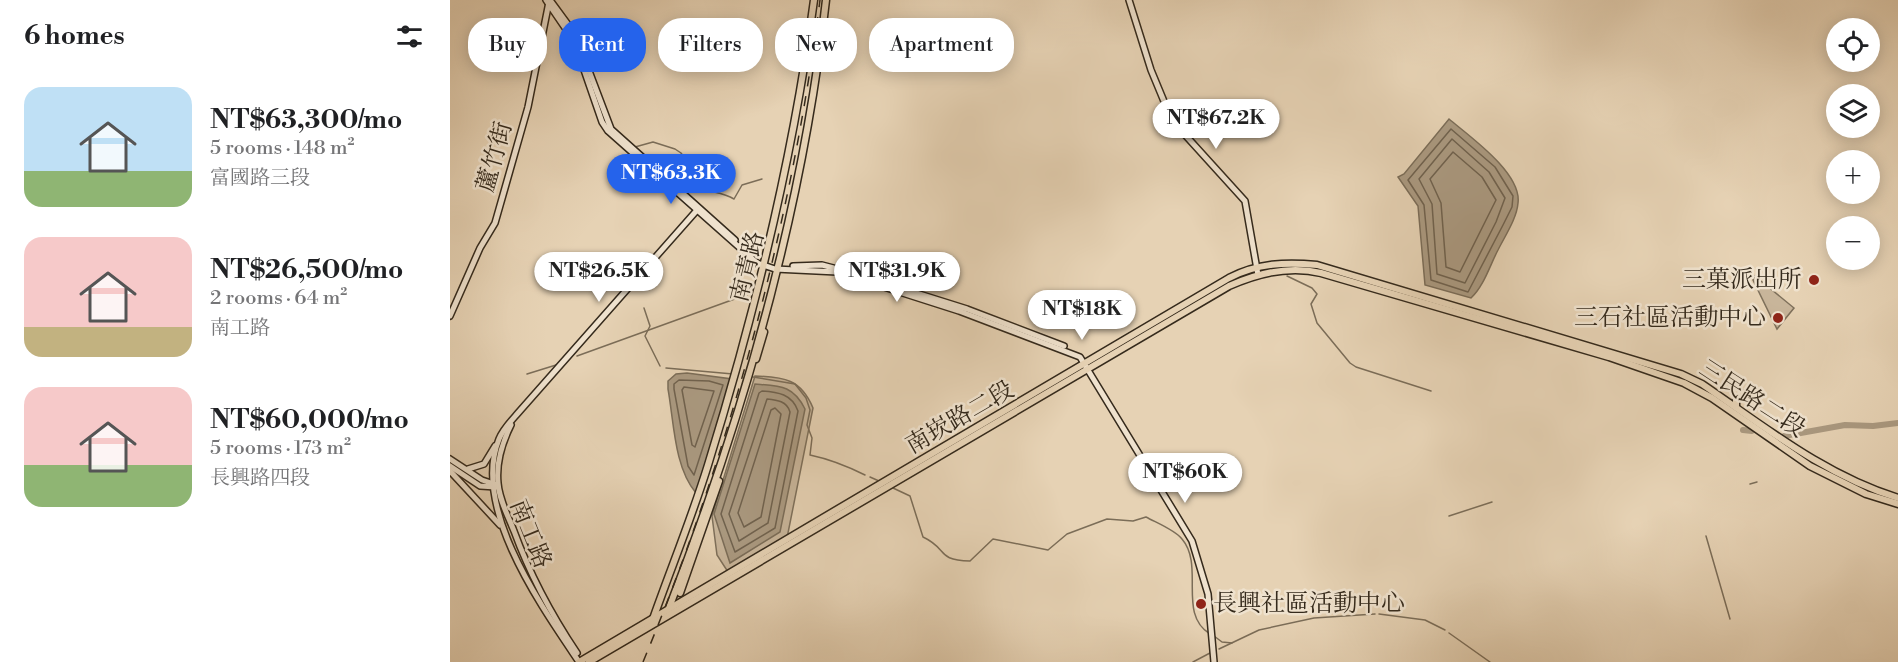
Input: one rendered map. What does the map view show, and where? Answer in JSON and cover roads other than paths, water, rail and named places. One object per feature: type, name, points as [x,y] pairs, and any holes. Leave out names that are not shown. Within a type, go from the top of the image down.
[{"type":"main road","name":"南青路","points":[[655,620],[718,444],[748,342],[796,130],[816,0]]},
{"type":"main road","points":[[655,620],[718,432],[766,265],[816,0]]},
{"type":"main road","name":"南青路","points":[[670,612],[724,455],[778,267],[801,156],[827,0]]},
{"type":"main road","points":[[670,612],[732,441],[772,299],[807,139],[827,0]]},
{"type":"main road","name":"南青路","points":[[790,143],[796,130]]},
{"type":"main road","name":"南青路","points":[[801,156],[807,139]]},
{"type":"main road","name":"南崁路二段","points":[[582,662],[1088,365],[1229,278],[1277,263],[1317,265],[1374,281]]},
{"type":"main road","name":"南崁路二段","points":[[1257,271],[1291,269],[1315,271],[1377,290]]},
{"type":"main road","name":"三民路二段","points":[[1374,281],[1681,374],[1702,384],[1826,468],[1898,498]]},
{"type":"main road","name":"南青路","points":[[772,282],[772,299]]},
{"type":"main road","name":"三民路二段","points":[[1377,290],[1609,357],[1684,383],[1712,398],[1810,466],[1866,494],[1898,504]]},
{"type":"main road","name":"南青路","points":[[740,357],[748,342]]},
{"type":"main road","name":"南崁路二段","points":[[670,612],[1088,365]]},
{"type":"main road","points":[[1736,407],[1736,400],[1744,394]]},
{"type":"main road","name":"南青路","points":[[718,432],[718,444]]},
{"type":"main road","name":"南青路","points":[[724,455],[732,441]]},
{"type":"street","points":[[1129,0],[1151,70],[1168,111],[1177,126],[1245,201],[1257,271]]},
{"type":"street","points":[[548,1],[574,41],[597,101],[602,122],[618,142],[766,265],[830,270],[867,280],[935,301],[1076,351],[1088,365],[1192,541],[1208,594],[1214,662]]},
{"type":"street","name":"蘆竹街","points":[[450,316],[480,248],[495,224],[528,107],[548,1]]},
{"type":"street","name":"南工路","points":[[582,662],[540,602],[508,538],[498,511],[495,486],[499,440],[518,413],[697,209]]},
{"type":"street","name":"南工路","points":[[518,413],[500,452],[495,486],[526,563],[555,620],[582,662]]},
{"type":"street","points":[[466,469],[484,464],[499,440]]},
{"type":"street","points":[[450,459],[495,486]]},
{"type":"street","points":[[450,466],[480,486],[495,486]]},
{"type":"street","points":[[450,471],[488,510],[508,538]]},
{"type":"water","points":[[1449,119],[1492,156],[1512,180],[1517,191],[1518,203],[1513,221],[1483,281],[1471,298],[1425,285],[1418,206],[1398,177],[1404,174]]},
{"type":"water","points":[[687,373],[732,379],[696,493],[683,470],[679,457],[668,389],[668,381],[676,374]]},
{"type":"water","points":[[755,384],[785,388],[796,395],[805,409],[780,532],[730,563],[714,514]]},
{"type":"waterway","points":[[635,147],[653,142],[675,149],[681,153],[695,173],[697,186],[734,199],[742,185],[762,179]]},
{"type":"waterway","points":[[1287,276],[1312,288],[1317,294],[1311,304],[1317,323],[1350,363],[1356,367],[1431,391]]},
{"type":"waterway","points":[[577,356],[754,292]]},
{"type":"waterway","points":[[644,308],[650,326],[645,336],[660,366]]},
{"type":"waterway","points":[[527,374],[556,365]]},
{"type":"waterway","points":[[666,368],[733,374]]},
{"type":"waterway","points":[[753,377],[795,384],[806,398],[810,410],[807,425],[812,438],[810,455],[838,463],[865,475]]},
{"type":"waterway","points":[[1784,436],[1845,425],[1873,426],[1898,423]]},
{"type":"waterway","points":[[1743,430],[1752,431]]},
{"type":"waterway","points":[[870,477],[879,481]]},
{"type":"waterway","points":[[1750,484],[1757,482]]},
{"type":"waterway","points":[[893,488],[910,496],[923,537],[931,541],[947,556],[959,560],[970,561],[993,539],[1048,550],[1067,534],[1107,519],[1133,521],[1146,517],[1166,527],[1182,539],[1191,562],[1195,615],[1200,625],[1210,634]]},
{"type":"waterway","points":[[1449,516],[1492,502]]},
{"type":"waterway","points":[[1706,536],[1730,619]]},
{"type":"waterway","points":[[1219,649],[1259,630],[1314,618],[1375,614]]},
{"type":"waterway","points":[[1379,614],[1425,620],[1445,630]]},
{"type":"waterway","points":[[1449,633],[1490,662]]},
{"type":"waterway","points":[[1214,636],[1222,642],[1232,643]]},
{"type":"waterway","points":[[1193,662],[1210,653]]},
{"type":"railway","points":[[643,662],[703,503],[753,337],[793,168],[820,0]]},
{"type":"place","name":"三菓派出所","points":[[1814,280]]},
{"type":"place","name":"三石社區活動中心","points":[[1778,318]]},
{"type":"place","name":"長興社區活動中心","points":[[1201,604]]}]
